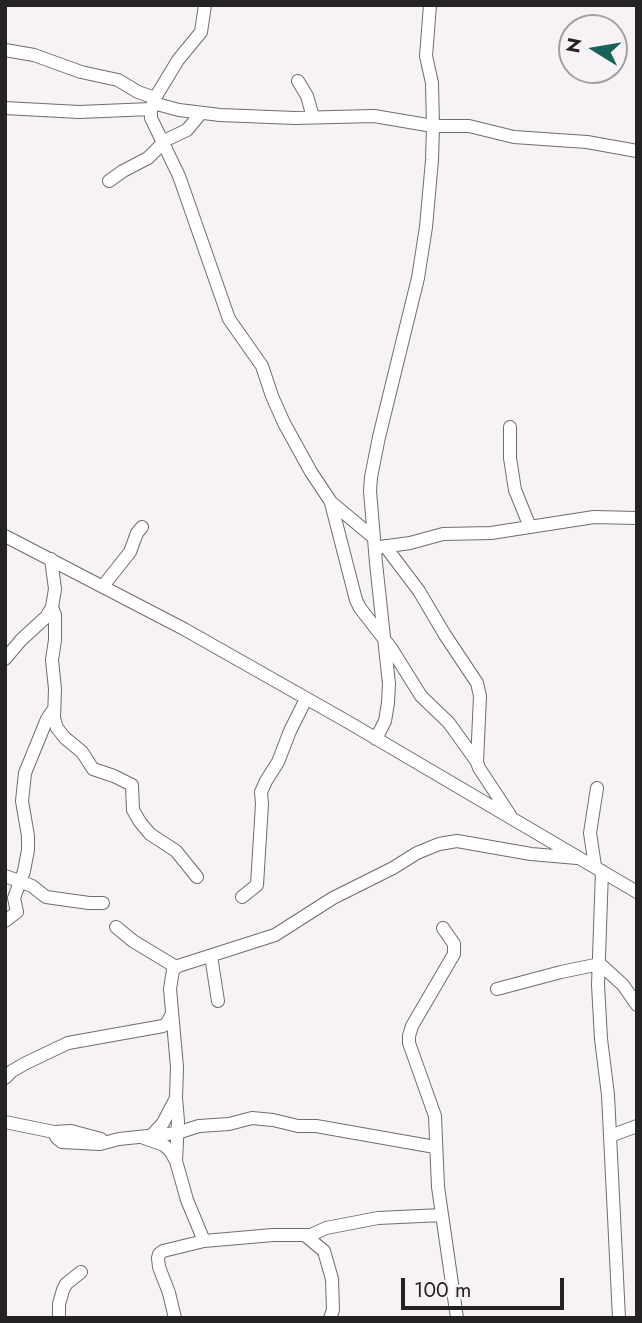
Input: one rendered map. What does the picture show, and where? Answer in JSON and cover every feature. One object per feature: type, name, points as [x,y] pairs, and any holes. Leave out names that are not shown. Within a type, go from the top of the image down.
[{"type":"street","points":[[205,5],[201,32],[178,60],[153,104],[151,118],[192,212],[229,319],[262,366],[284,423],[311,471],[331,502],[378,544],[419,591],[480,688],[477,762]]},
{"type":"street","points":[[376,739],[385,721],[389,684],[378,544],[370,491],[371,477],[418,278],[429,201],[433,126],[432,83],[426,56],[430,5]]},
{"type":"street","points":[[5,50],[34,55],[81,72],[118,80],[153,104]]},
{"type":"street","points":[[298,81],[307,96],[313,117]]},
{"type":"street","points":[[5,108],[79,112],[153,104],[201,113],[273,118],[374,116],[433,126],[469,126],[513,137],[587,142],[637,151]]},
{"type":"street","points":[[109,181],[148,158],[166,140],[187,130],[201,113]]},
{"type":"street","points":[[510,426],[510,458],[515,489],[530,527]]},
{"type":"street","points":[[331,502],[356,600],[421,696],[449,723],[477,762],[512,818]]},
{"type":"street","points":[[378,544],[410,543],[443,534],[491,533],[594,517],[637,518]]},
{"type":"street","points":[[103,586],[130,552],[142,527]]},
{"type":"street","points":[[5,536],[184,629],[637,892]]},
{"type":"street","points":[[5,659],[46,617],[52,607],[55,589],[51,559]]},
{"type":"street","points":[[52,607],[55,615],[52,660],[54,718],[57,728],[82,752],[93,769],[132,785],[133,810],[140,822],[150,834],[176,851],[197,877]]},
{"type":"street","points":[[242,897],[257,885],[261,792],[278,762],[306,699]]},
{"type":"street","points":[[5,921],[17,912],[14,898],[24,872],[28,843],[22,801],[25,773],[47,719],[54,709]]},
{"type":"street","points":[[597,788],[590,833],[599,869],[598,985],[608,1095],[619,1318]]},
{"type":"street","points":[[176,1161],[177,1067],[170,989],[173,970],[275,935],[333,898],[439,844],[457,841],[531,854],[581,858]]},
{"type":"street","points":[[5,876],[36,888],[46,897],[89,904],[103,902]]},
{"type":"street","points":[[116,927],[176,968]]},
{"type":"street","points":[[443,928],[454,944],[454,954],[408,1035],[432,1105],[442,1215],[457,1318]]},
{"type":"street","points":[[211,956],[218,1000]]},
{"type":"street","points":[[497,989],[600,964]]},
{"type":"street","points":[[600,964],[624,985],[637,1005]]},
{"type":"street","points":[[5,1078],[26,1063],[68,1043],[163,1026],[172,1014]]},
{"type":"street","points":[[152,1135],[163,1123],[176,1098]]},
{"type":"street","points":[[5,1122],[54,1132],[71,1131],[100,1139],[119,1139],[177,1133],[199,1126],[229,1124],[252,1118],[298,1126],[316,1126],[435,1147]]},
{"type":"street","points":[[610,1136],[637,1126]]},
{"type":"street","points":[[136,1136],[156,1141],[171,1152],[204,1241]]},
{"type":"street","points":[[175,1318],[158,1258],[163,1251],[204,1241],[273,1235],[306,1236],[324,1229],[378,1218],[442,1215]]},
{"type":"street","points":[[324,1229],[324,1251],[332,1279],[333,1310],[330,1318]]},
{"type":"street","points":[[306,1236],[324,1251]]},
{"type":"street","points":[[59,1318],[58,1304],[63,1290],[80,1272]]}]
